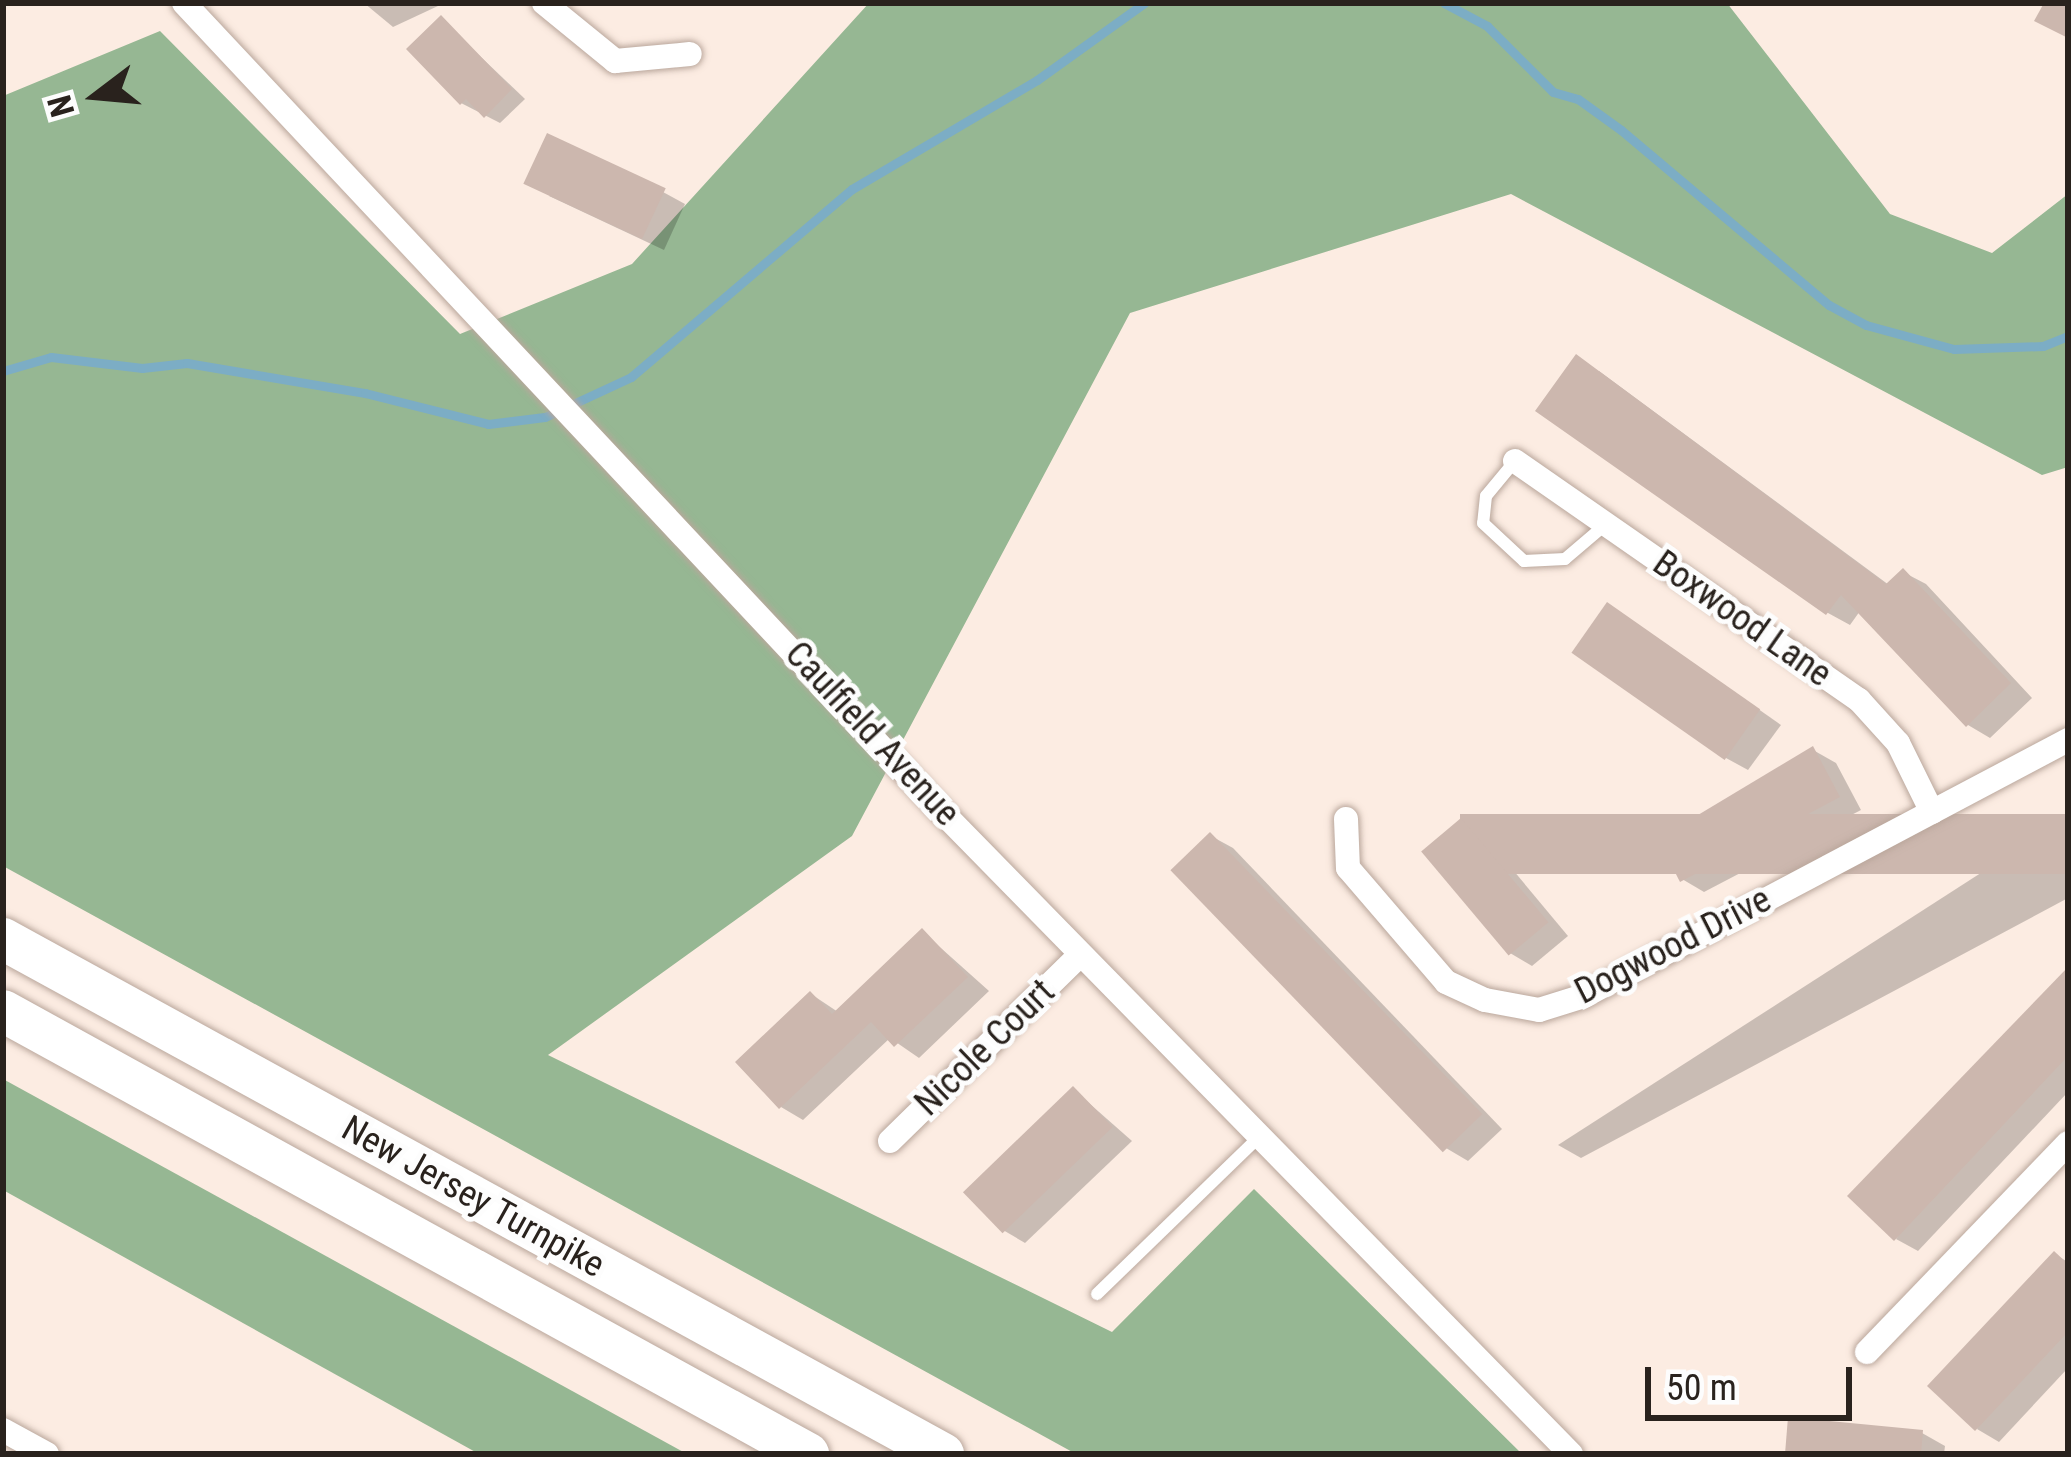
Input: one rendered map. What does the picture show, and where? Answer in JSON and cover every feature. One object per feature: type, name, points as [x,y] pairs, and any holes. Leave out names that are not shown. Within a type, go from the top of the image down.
[{"type":"highway","name":"New Jersey Turnpike","points":[[3,939],[943,1454]]},
{"type":"highway","name":"New Jersey Turnpike","points":[[3,1011],[808,1454]]},
{"type":"street","name":"Caulfield Avenue","points":[[184,3],[557,394],[1080,955],[1571,1454]]},
{"type":"street","points":[[544,3],[615,62],[690,54]]},
{"type":"street","name":"Boxwood Lane","points":[[1515,460],[1858,700],[1898,743],[1932,812]]},
{"type":"street","name":"Dogwood Drive","points":[[1346,819],[1348,868],[1446,982],[1539,1010],[1584,996],[2068,740]]},
{"type":"street","name":"Nicole Court","points":[[890,1141],[1080,955]]},
{"type":"street","points":[[1867,1352],[2068,1143]]},
{"type":"street","points":[[3,1430],[47,1454]]},
{"type":"lane","points":[[1515,460],[1486,496],[1483,524],[1524,561],[1565,560],[1606,524]]},
{"type":"lane","points":[[1097,1294],[1259,1137]]},
{"type":"green space","points":[[869,3],[1727,3],[1890,214],[1992,253],[2068,194],[2068,467],[2042,475],[1511,194],[1130,313],[852,836],[548,1055],[1112,1332],[1254,1189],[1522,1454],[1076,1454],[3,866],[3,96],[160,31],[460,334],[632,264]]},
{"type":"green space","points":[[3,1079],[687,1454],[479,1454],[3,1190]]},
{"type":"building","points":[[2044,3],[2068,3],[2068,38],[2034,21]]},
{"type":"building","points":[[441,15],[512,89],[484,118],[466,99],[460,105],[406,49]]},
{"type":"building","points":[[547,133],[666,188],[642,239],[523,184]]},
{"type":"building","points":[[1576,354],[1886,584],[1903,568],[2011,683],[1966,727],[1841,595],[1826,615],[1535,411]]},
{"type":"building","points":[[1607,602],[1760,709],[1725,760],[1571,653]]},
{"type":"building","points":[[1813,746],[1840,797],[1680,882],[1658,839]]},
{"type":"building","points":[[1460,814],[2068,814],[2068,874],[1460,874]]},
{"type":"building","points":[[1461,818],[1548,922],[1509,956],[1421,851]]},
{"type":"building","points":[[1210,832],[1482,1114],[1443,1152],[1170,870]]},
{"type":"building","points":[[922,928],[968,977],[894,1047],[871,1022],[779,1109],[735,1062],[810,991],[832,1014]]},
{"type":"building","points":[[2068,967],[2068,1056],[1894,1241],[1847,1196]]},
{"type":"building","points":[[1073,1086],[1113,1127],[1003,1233],[963,1192]]},
{"type":"building","points":[[2054,1251],[2068,1264],[2068,1332],[1975,1431],[1927,1386]]},
{"type":"building","points":[[1788,1417],[1923,1430],[1921,1454],[1785,1454]]},
{"type":"waterway","points":[[3,371],[51,357],[142,368],[187,363],[365,393],[488,424],[545,417],[631,377],[852,189],[1037,80],[1144,3]]},
{"type":"waterway","points":[[1444,3],[1487,26],[1553,92],[1578,99],[1621,130],[1829,305],[1866,325],[1954,349],[2043,346],[2068,336]]}]
